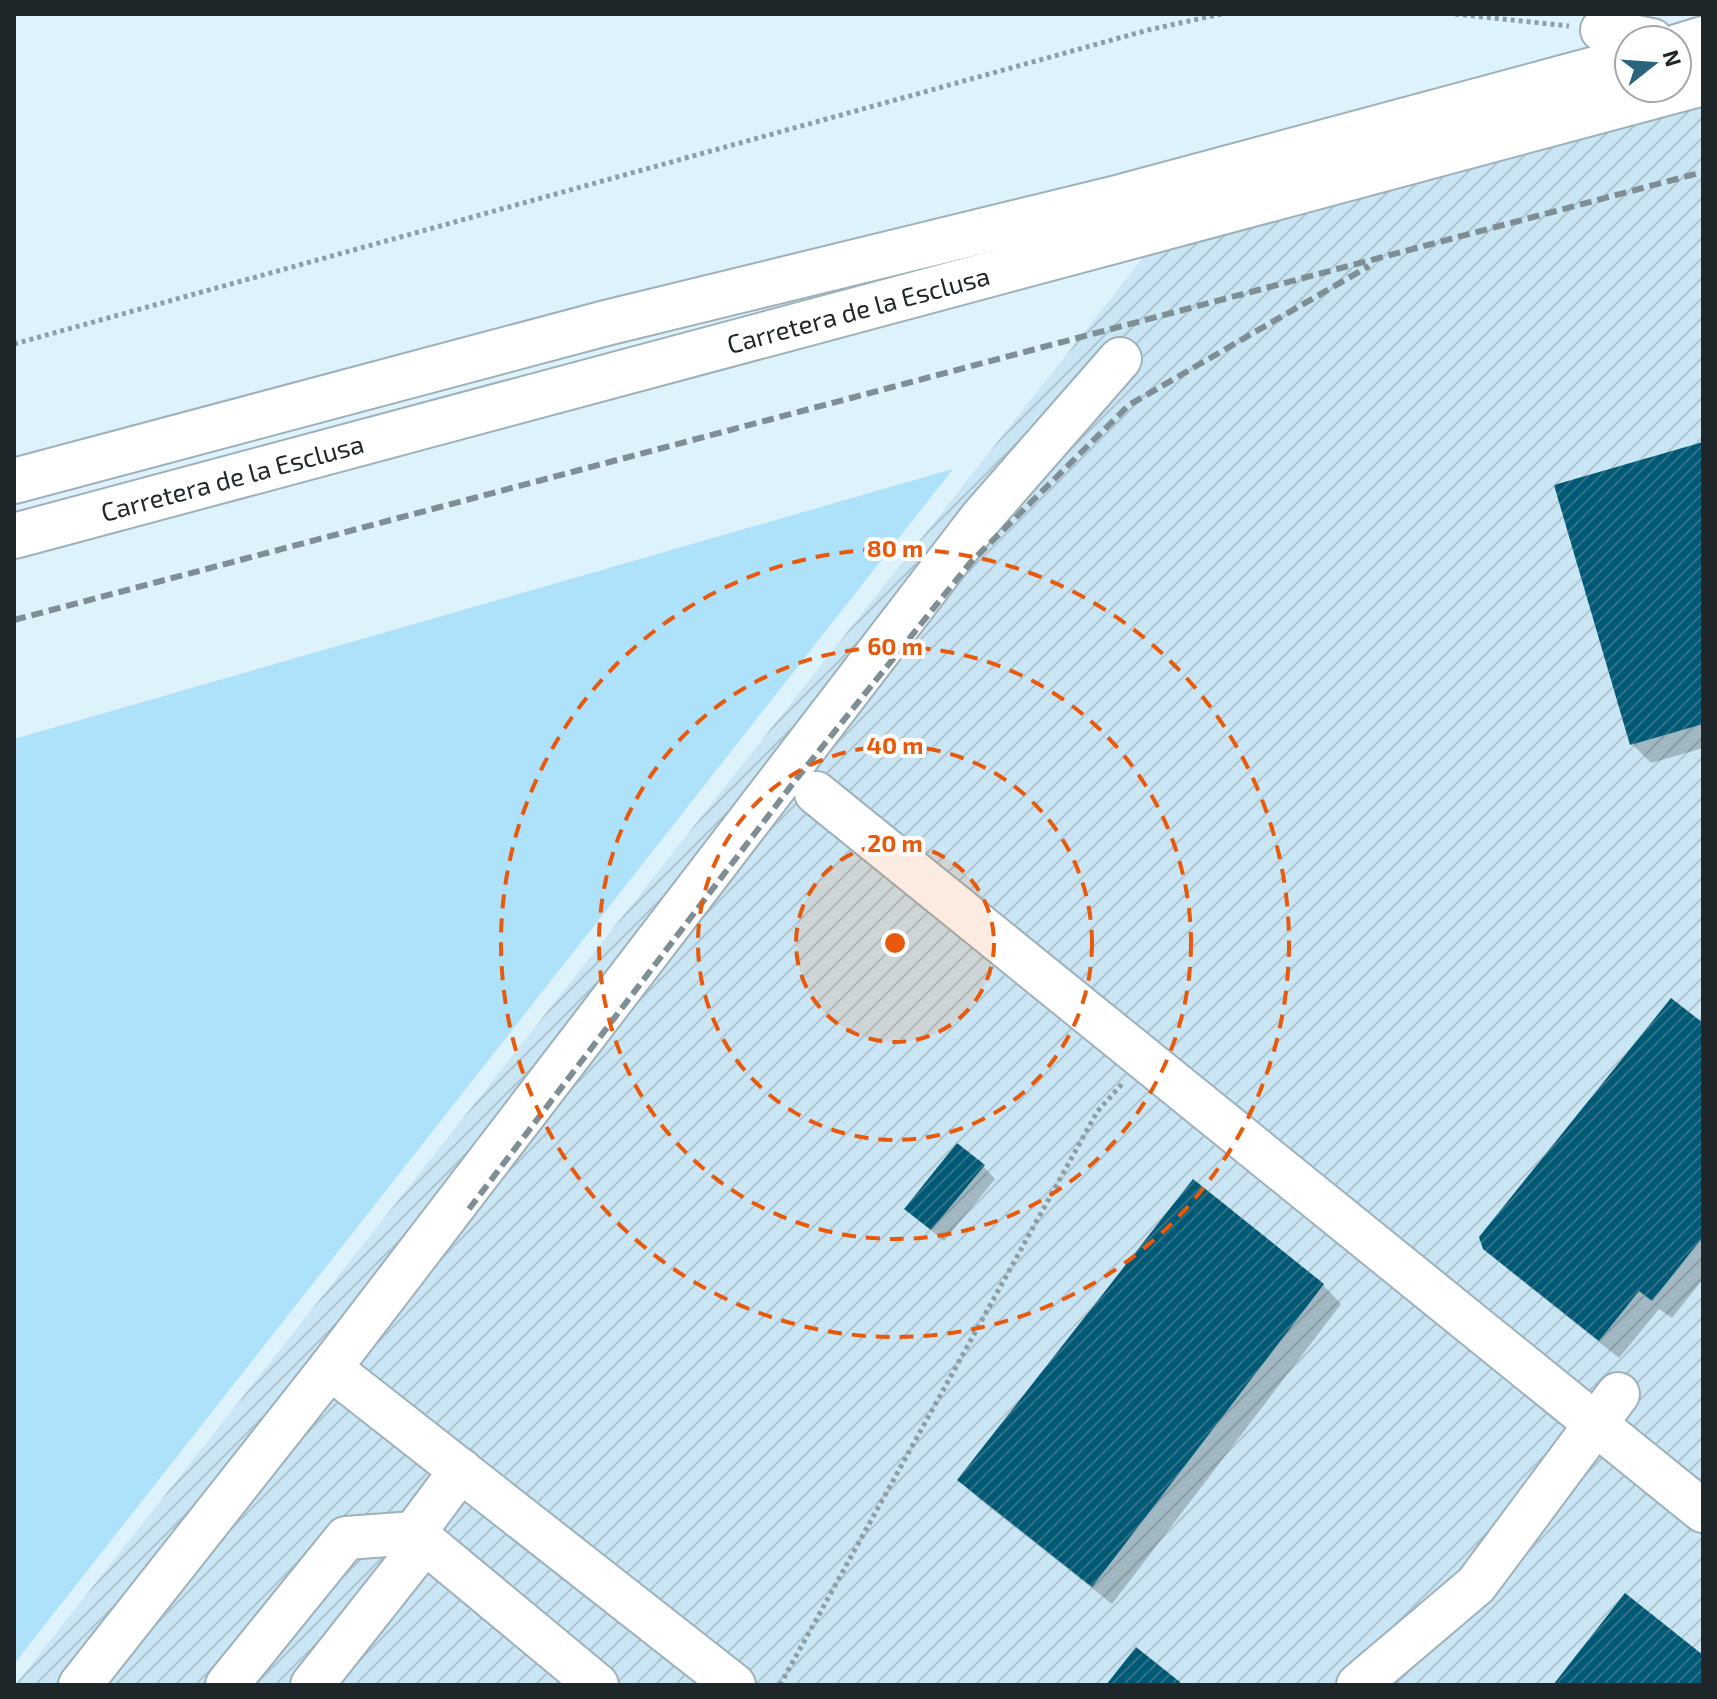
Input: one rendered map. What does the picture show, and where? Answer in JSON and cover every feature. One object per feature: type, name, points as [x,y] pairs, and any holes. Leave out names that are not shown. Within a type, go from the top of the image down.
[{"type":"highway","points":[[14,481],[606,323],[1121,197],[1613,46]]},
{"type":"highway","name":"Carretera de la Esclusa","points":[[14,536],[1703,83]]},
{"type":"street","points":[[80,1685],[330,1368],[981,518],[1120,359]]},
{"type":"street","points":[[816,793],[1143,1059],[1607,1410],[1703,1511]]},
{"type":"street","points":[[330,1368],[734,1685]]},
{"type":"street","points":[[1358,1685],[1476,1585],[1607,1410]]},
{"type":"street","points":[[312,1685],[420,1538],[461,1470]]},
{"type":"street","points":[[227,1685],[346,1538],[420,1538],[597,1685]]},
{"type":"path","points":[[14,344],[1133,34],[1221,14]]},
{"type":"path","points":[[1455,14],[1613,44]]},
{"type":"path","points":[[780,1685],[1097,1112],[1143,1059]]},
{"type":"shaded area","points":[[1703,21],[1703,1685],[15,1685],[1229,149],[1613,90],[1613,104],[1693,104],[1693,47]]},
{"type":"shaded area","points":[[953,469],[14,1664],[14,739]]},
{"type":"building","points":[[1703,442],[1703,724],[1630,745],[1554,485]]},
{"type":"building","points":[[1671,998],[1703,1023],[1703,1237],[1652,1301],[1639,1291],[1599,1341],[1483,1249],[1479,1237]]},
{"type":"building","points":[[957,1143],[985,1165],[931,1230],[904,1209]]},
{"type":"building","points":[[1193,1179],[1324,1284],[1092,1587],[957,1480]]},
{"type":"building","points":[[1625,1593],[1703,1655],[1703,1685],[1553,1685]]},
{"type":"building","points":[[1136,1647],[1180,1682],[1178,1685],[1106,1685]]},
{"type":"railway","points":[[14,620],[1703,172]]},
{"type":"railway","points":[[469,1209],[794,782],[970,563],[1129,405],[1369,266]]}]
